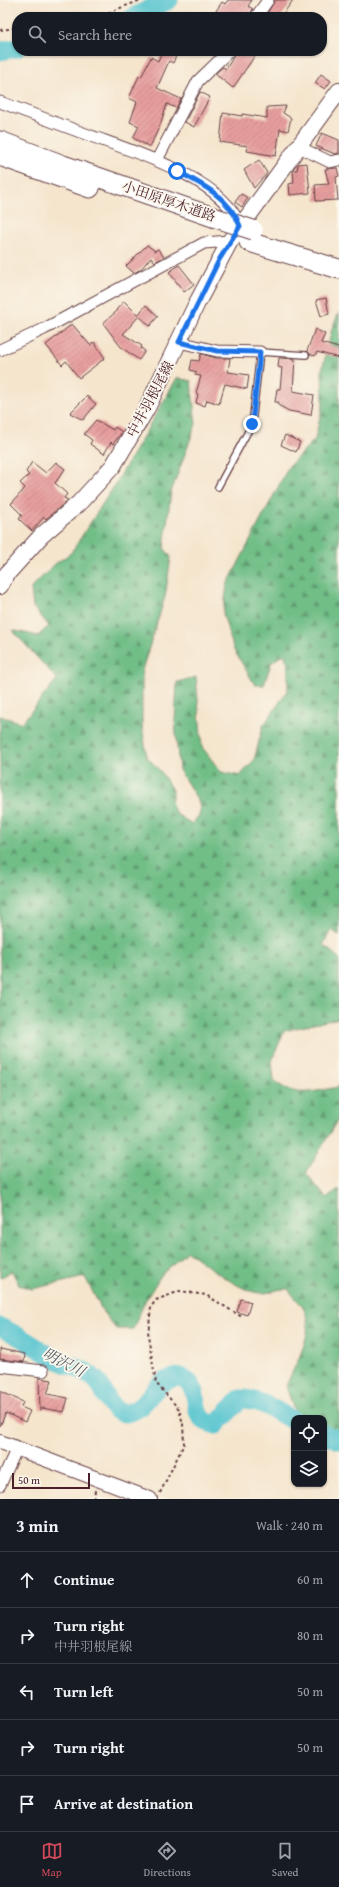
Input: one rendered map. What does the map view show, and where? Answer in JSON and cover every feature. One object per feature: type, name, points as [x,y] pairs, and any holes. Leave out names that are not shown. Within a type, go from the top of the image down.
[{"type":"highway","name":"小田原厚木道路","points":[[0,141],[210,223],[339,269]]},
{"type":"highway","name":"小田原厚木道路","points":[[0,156],[210,223]]},
{"type":"highway","name":"小田原厚木道路","points":[[243,235],[339,256]]},
{"type":"main road","name":"中井羽根尾線","points":[[0,586],[6,575],[41,536],[79,503],[113,466],[147,408],[197,303],[243,235],[299,147],[339,91]]},
{"type":"street","points":[[260,12],[268,0]]},
{"type":"street","points":[[157,160],[198,81],[224,56]]},
{"type":"street","points":[[0,102],[157,160],[202,184],[231,208],[243,235],[204,243],[44,329],[0,350]]},
{"type":"street","points":[[299,147],[330,162],[339,160]]},
{"type":"street","points":[[179,342],[217,351],[260,352]]},
{"type":"street","points":[[0,1366],[44,1371]]},
{"type":"street","points":[[0,1442],[150,1499]]},
{"type":"street","points":[[0,1485],[17,1448]]},
{"type":"lane","points":[[218,487],[252,424],[260,352],[306,355]]},
{"type":"path","points":[[111,12],[141,0]]},
{"type":"path","points":[[0,30],[12,29]]},
{"type":"path","points":[[158,1499],[184,1444],[183,1424],[179,1409],[156,1383],[148,1334],[149,1319],[152,1307],[156,1300],[180,1292],[206,1295],[242,1317]]},
{"type":"green space","points":[[339,312],[339,935],[331,930],[323,945],[339,958],[339,1018],[284,1031],[272,1061],[274,1081],[282,1087],[297,1092],[313,1092],[339,1087],[339,1118],[306,1173],[326,1198],[339,1189],[339,1447],[327,1445],[327,1415],[297,1415],[286,1386],[303,1347],[308,1326],[306,1315],[302,1306],[288,1289],[260,1293],[243,1288],[222,1276],[187,1251],[162,1274],[145,1301],[133,1329],[116,1329],[103,1312],[85,1277],[32,1289],[19,1285],[12,1271],[0,1278],[0,1043],[2,1019],[0,1017],[0,716],[22,723],[57,679],[12,630],[38,636],[49,626],[33,607],[31,588],[55,564],[71,553],[116,483],[177,378],[191,381],[196,424],[171,492],[164,548],[171,557],[165,597],[142,670],[142,726],[147,757],[162,773],[173,792],[171,803],[176,814],[192,824],[200,814],[199,802],[179,770],[175,721],[177,682],[196,677],[202,747],[221,772],[240,776],[254,760],[263,726],[288,690],[288,664],[284,654],[271,663],[264,685],[255,685],[234,650],[223,614],[227,585],[289,466],[315,439],[323,404],[322,370],[332,329]]},
{"type":"building","points":[[228,0],[252,0],[248,6],[253,9],[252,12],[215,12],[222,2],[225,4]]},
{"type":"building","points":[[275,0],[293,0],[285,12],[268,12]]},
{"type":"building","points":[[160,56],[176,56],[173,63],[169,61],[157,88],[181,99],[176,108],[167,104],[160,125],[150,147],[133,138],[139,126],[130,122],[137,102],[129,98],[139,76],[141,77],[151,57],[158,61]]},
{"type":"building","points":[[234,56],[255,56],[233,88],[215,74],[223,67],[226,69]]},
{"type":"building","points":[[321,74],[331,81],[325,89],[315,83]]},
{"type":"building","points":[[200,92],[210,97],[194,127],[185,122]]},
{"type":"building","points":[[286,106],[283,113],[291,118],[288,131],[280,129],[276,156],[247,151],[248,146],[220,142],[223,113],[267,118],[267,107]]},
{"type":"building","points":[[322,133],[339,140],[339,153],[335,154],[316,146]]},
{"type":"building","points":[[259,160],[267,173],[254,188],[244,170]]},
{"type":"building","points":[[307,163],[310,193],[290,195],[289,184],[294,183],[293,170],[297,170],[298,164]]},
{"type":"building","points":[[337,168],[339,176],[336,177],[338,200],[316,201],[315,185],[329,184],[325,169]]},
{"type":"building","points":[[241,194],[248,198],[242,207],[235,202]]},
{"type":"building","points":[[147,245],[155,251],[158,249],[164,257],[155,262],[151,257],[141,269],[134,273],[126,266]]},
{"type":"building","points":[[179,265],[194,284],[184,292],[169,272]]},
{"type":"building","points":[[326,298],[329,314],[321,316],[316,300]]},
{"type":"building","points":[[124,301],[139,316],[123,334],[142,346],[141,348],[145,351],[139,360],[121,347],[103,323],[117,311],[116,310]]},
{"type":"building","points":[[146,305],[158,316],[150,326],[138,315]]},
{"type":"building","points":[[72,324],[90,345],[94,342],[105,358],[79,378],[66,361],[62,365],[46,345]]},
{"type":"building","points":[[315,329],[325,334],[321,343],[339,348],[339,358],[317,352],[315,356],[307,351]]},
{"type":"building","points":[[201,354],[216,358],[230,358],[228,372],[249,375],[247,389],[225,384],[219,404],[207,400],[205,406],[196,403],[198,394],[196,393],[201,376],[195,375],[197,372],[190,370],[192,360],[199,361]]},
{"type":"building","points":[[279,358],[295,359],[293,391],[314,395],[311,415],[289,411],[278,405],[279,402],[275,402],[277,389],[280,389],[282,368],[278,367]]},
{"type":"building","points":[[87,396],[96,404],[83,420],[70,413]]},
{"type":"building","points":[[96,420],[113,430],[115,427],[122,432],[113,444],[111,442],[104,454],[90,444],[92,440],[84,434]]},
{"type":"building","points":[[285,435],[300,442],[296,452],[281,445]]},
{"type":"building","points":[[32,462],[46,473],[56,462],[65,469],[55,483],[67,494],[64,498],[68,500],[46,519],[44,517],[32,531],[19,519],[22,515],[11,504],[25,488],[20,483],[29,475],[26,472]]},
{"type":"building","points":[[241,1299],[251,1302],[247,1315],[237,1312]]},
{"type":"building","points":[[0,1349],[25,1354],[24,1362],[0,1359]]},
{"type":"building","points":[[39,1378],[52,1380],[47,1394],[68,1398],[64,1412],[42,1408],[40,1411]]},
{"type":"building","points":[[0,1391],[23,1402],[21,1407],[30,1411],[25,1422],[6,1413],[0,1426]]},
{"type":"waterway","points":[[144,12],[169,0]]},
{"type":"waterway","points":[[0,51],[12,49]]},
{"type":"waterway","name":"明沢川","points":[[0,1327],[15,1334],[56,1359],[92,1376],[99,1384],[111,1405],[120,1412],[125,1413],[140,1407],[163,1382],[171,1378],[181,1377],[191,1385],[194,1391],[199,1415],[208,1423],[216,1425],[240,1399],[247,1399],[261,1403],[291,1419]]},
{"type":"waterway","name":"明沢川","points":[[327,1435],[339,1440]]},
{"type":"route","points":[[177,171],[202,184],[217,195],[237,216],[240,226],[219,260],[179,342],[217,351],[260,352],[252,424]]}]
